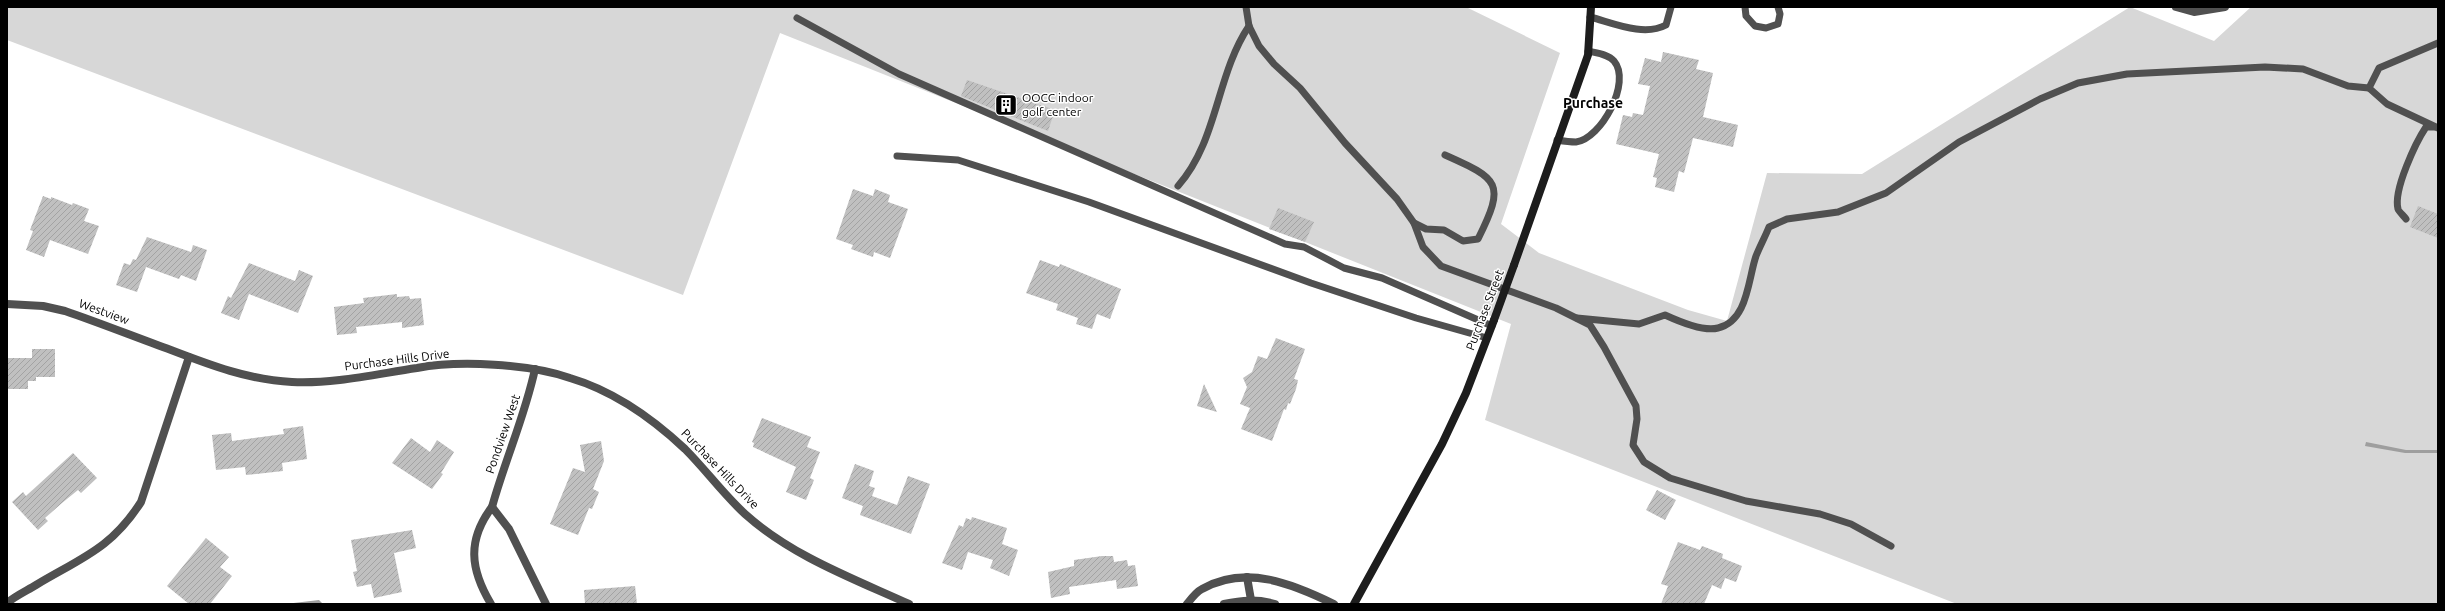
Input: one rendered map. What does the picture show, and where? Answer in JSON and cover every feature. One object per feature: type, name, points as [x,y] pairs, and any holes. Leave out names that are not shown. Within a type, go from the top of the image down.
[{"type":"main road","name":"Purchase Street","points":[[1354,604],[1442,444],[1466,394],[1514,265],[1557,140],[1577,90],[1588,51],[1591,7]]},
{"type":"street","points":[[2176,7],[2194,12],[2225,7]]},
{"type":"street","name":"Westview","points":[[7,304],[43,306],[65,311],[189,357]]},
{"type":"street","points":[[7,603],[94,553],[111,541],[132,518],[141,502],[189,357]]},
{"type":"street","name":"Purchase Hills Drive","points":[[189,357],[241,376],[292,382],[364,377],[420,367],[471,365],[535,369],[570,378],[600,389],[658,424],[686,450],[746,515],[774,536],[834,572],[909,604]]},
{"type":"street","name":"Pondview West","points":[[491,604],[476,571],[473,558],[480,523],[492,507],[505,460],[528,403],[535,369]]},
{"type":"street","points":[[492,507],[509,529],[546,604]]},
{"type":"street","points":[[1247,577],[1251,600]]},
{"type":"street","points":[[1187,604],[1201,589],[1227,579],[1247,577],[1259,577],[1284,583],[1334,604]]},
{"type":"street","points":[[1224,604],[1251,600],[1275,604]]},
{"type":"lane","points":[[1246,7],[1249,26],[1259,46],[1274,64],[1300,88],[1345,143],[1397,199],[1414,223],[1423,247],[1441,266],[1590,324],[1636,406],[1637,419],[1633,445],[1644,462],[1670,478],[1746,501],[1792,508],[1851,524],[1891,546]]},
{"type":"lane","points":[[1590,17],[1634,29],[1657,30],[1666,26],[1671,7]]},
{"type":"lane","points":[[1745,7],[1746,16],[1755,26],[1766,28],[1778,24],[1780,14],[1778,7]]},
{"type":"lane","points":[[797,18],[906,77],[1285,244],[1304,246],[1344,268],[1382,278],[1493,323]]},
{"type":"lane","points":[[1178,186],[1189,174],[1201,154],[1226,73],[1239,42],[1249,26]]},
{"type":"lane","points":[[2369,88],[2380,68],[2438,43]]},
{"type":"lane","points":[[1557,140],[1577,142],[1592,134],[1606,118],[1617,97],[1619,74],[1614,62],[1601,54],[1588,51]]},
{"type":"lane","points":[[1577,318],[1639,324],[1664,315],[1691,326],[1717,329],[1734,320],[1745,298],[1756,255],[1769,228],[1787,219],[1838,212],[1886,193],[1959,142],[2040,99],[2078,83],[2127,74],[2265,67],[2303,69],[2348,86],[2369,88],[2386,104],[2438,128]]},
{"type":"lane","points":[[2406,219],[2398,208],[2400,188],[2414,146],[2426,126],[2438,128]]},
{"type":"lane","points":[[1414,223],[1426,229],[1444,230],[1463,241],[1478,238],[1487,220],[1495,197],[1491,179],[1476,168],[1445,155]]},
{"type":"lane","points":[[897,156],[958,160],[1089,202],[1311,283],[1416,318],[1487,338]]},
{"type":"shaded area","points":[[7,7],[1466,7],[1560,53],[1501,224],[1539,253],[1688,310],[1727,321],[1767,173],[1862,174],[2130,7],[2214,41],[2251,7],[2438,7],[2438,604],[1957,604],[1485,420],[1511,324],[780,33],[683,295],[7,40]]},
{"type":"shaded area","points":[[2366,442],[2406,450],[2438,450],[2438,453],[2405,453],[2365,446]]},
{"type":"shaded area","points":[[319,600],[323,604],[285,604]]},
{"type":"building","points":[[1663,52],[1699,60],[1696,69],[1713,73],[1703,117],[1738,125],[1733,147],[1693,138],[1684,173],[1679,171],[1674,192],[1655,187],[1657,178],[1653,177],[1659,154],[1616,144],[1623,115],[1632,117],[1633,113],[1643,115],[1650,86],[1638,84],[1645,58],[1661,62]]},
{"type":"building","name":"OOCC indoor golf center","points":[[967,80],[1055,110],[1048,131],[961,96]]},
{"type":"building","points":[[853,189],[873,196],[875,189],[890,195],[888,202],[908,209],[890,258],[874,252],[873,257],[851,249],[853,245],[836,239]]},
{"type":"building","points":[[43,196],[51,199],[51,197],[72,205],[73,203],[89,209],[84,221],[99,226],[88,254],[50,240],[44,257],[26,250],[33,231],[30,230]]},
{"type":"building","points":[[2418,206],[2438,214],[2438,238],[2410,227]]},
{"type":"building","points":[[1278,208],[1314,222],[1305,242],[1269,229]]},
{"type":"building","points":[[147,237],[191,252],[193,245],[207,250],[196,281],[181,275],[179,279],[146,267],[137,292],[116,285],[124,263],[130,265],[133,259],[136,260]]},
{"type":"building","points":[[1040,260],[1059,267],[1060,264],[1121,289],[1110,319],[1097,314],[1092,329],[1076,324],[1078,318],[1056,310],[1058,304],[1026,293]]},
{"type":"building","points":[[249,263],[295,281],[299,270],[313,276],[298,313],[249,294],[239,320],[221,313],[228,296],[231,298]]},
{"type":"building","points":[[397,294],[397,297],[409,296],[410,299],[421,298],[424,325],[402,328],[402,322],[356,327],[357,333],[337,335],[334,307],[364,303],[363,298]]},
{"type":"building","points":[[1276,338],[1305,349],[1294,379],[1298,380],[1296,389],[1290,404],[1288,403],[1286,410],[1284,409],[1272,441],[1241,429],[1250,408],[1240,404],[1247,387],[1243,378],[1252,372],[1258,356],[1267,359]]},
{"type":"building","points":[[32,349],[55,349],[55,377],[36,377],[36,381],[28,381],[28,389],[7,389],[7,358],[32,358]]},
{"type":"building","points":[[1204,384],[1217,412],[1197,406]]},
{"type":"building","points":[[762,418],[811,437],[807,447],[820,452],[810,478],[814,480],[806,500],[786,492],[796,467],[753,447],[754,443],[752,442]]},
{"type":"building","points":[[303,426],[307,459],[282,463],[283,471],[246,475],[245,467],[216,470],[212,435],[231,433],[232,441],[284,434],[283,429]]},
{"type":"building","points":[[411,438],[430,452],[437,440],[454,452],[441,473],[443,474],[432,489],[392,463]]},
{"type":"building","points":[[601,441],[604,461],[593,489],[599,492],[592,509],[589,508],[578,535],[550,524],[573,468],[585,472],[580,445]]},
{"type":"building","points":[[73,453],[97,478],[81,493],[78,490],[62,503],[45,518],[48,521],[38,530],[12,502],[23,492],[26,496]]},
{"type":"building","points":[[855,464],[874,471],[869,486],[875,488],[872,496],[897,505],[908,476],[930,484],[911,534],[860,515],[863,506],[842,498]]},
{"type":"building","points":[[1657,490],[1676,500],[1665,520],[1646,510]]},
{"type":"building","points":[[972,517],[1007,528],[1002,544],[1018,550],[1009,576],[990,568],[993,560],[968,552],[962,570],[942,563],[959,525],[963,527],[966,518],[971,520]]},
{"type":"building","points":[[412,530],[416,548],[394,553],[402,592],[374,598],[371,584],[357,587],[353,572],[357,571],[351,540]]},
{"type":"building","points":[[206,538],[229,557],[220,567],[232,576],[210,604],[189,604],[167,586]]},
{"type":"building","points":[[1678,542],[1700,550],[1702,546],[1723,554],[1722,558],[1742,566],[1736,582],[1725,578],[1721,589],[1712,585],[1704,604],[1661,604],[1668,586],[1661,584]]},
{"type":"building","points":[[1113,556],[1114,562],[1127,560],[1128,566],[1135,565],[1138,586],[1117,589],[1116,580],[1069,587],[1070,594],[1051,598],[1048,572],[1074,566],[1074,560]]},
{"type":"building","points":[[635,586],[637,604],[585,604],[584,590]]},
{"type":"place","name":"OOCC indoor golf center","points":[[1006,105]]},
{"type":"district","name":"Purchase","points":[[1593,103]]}]
